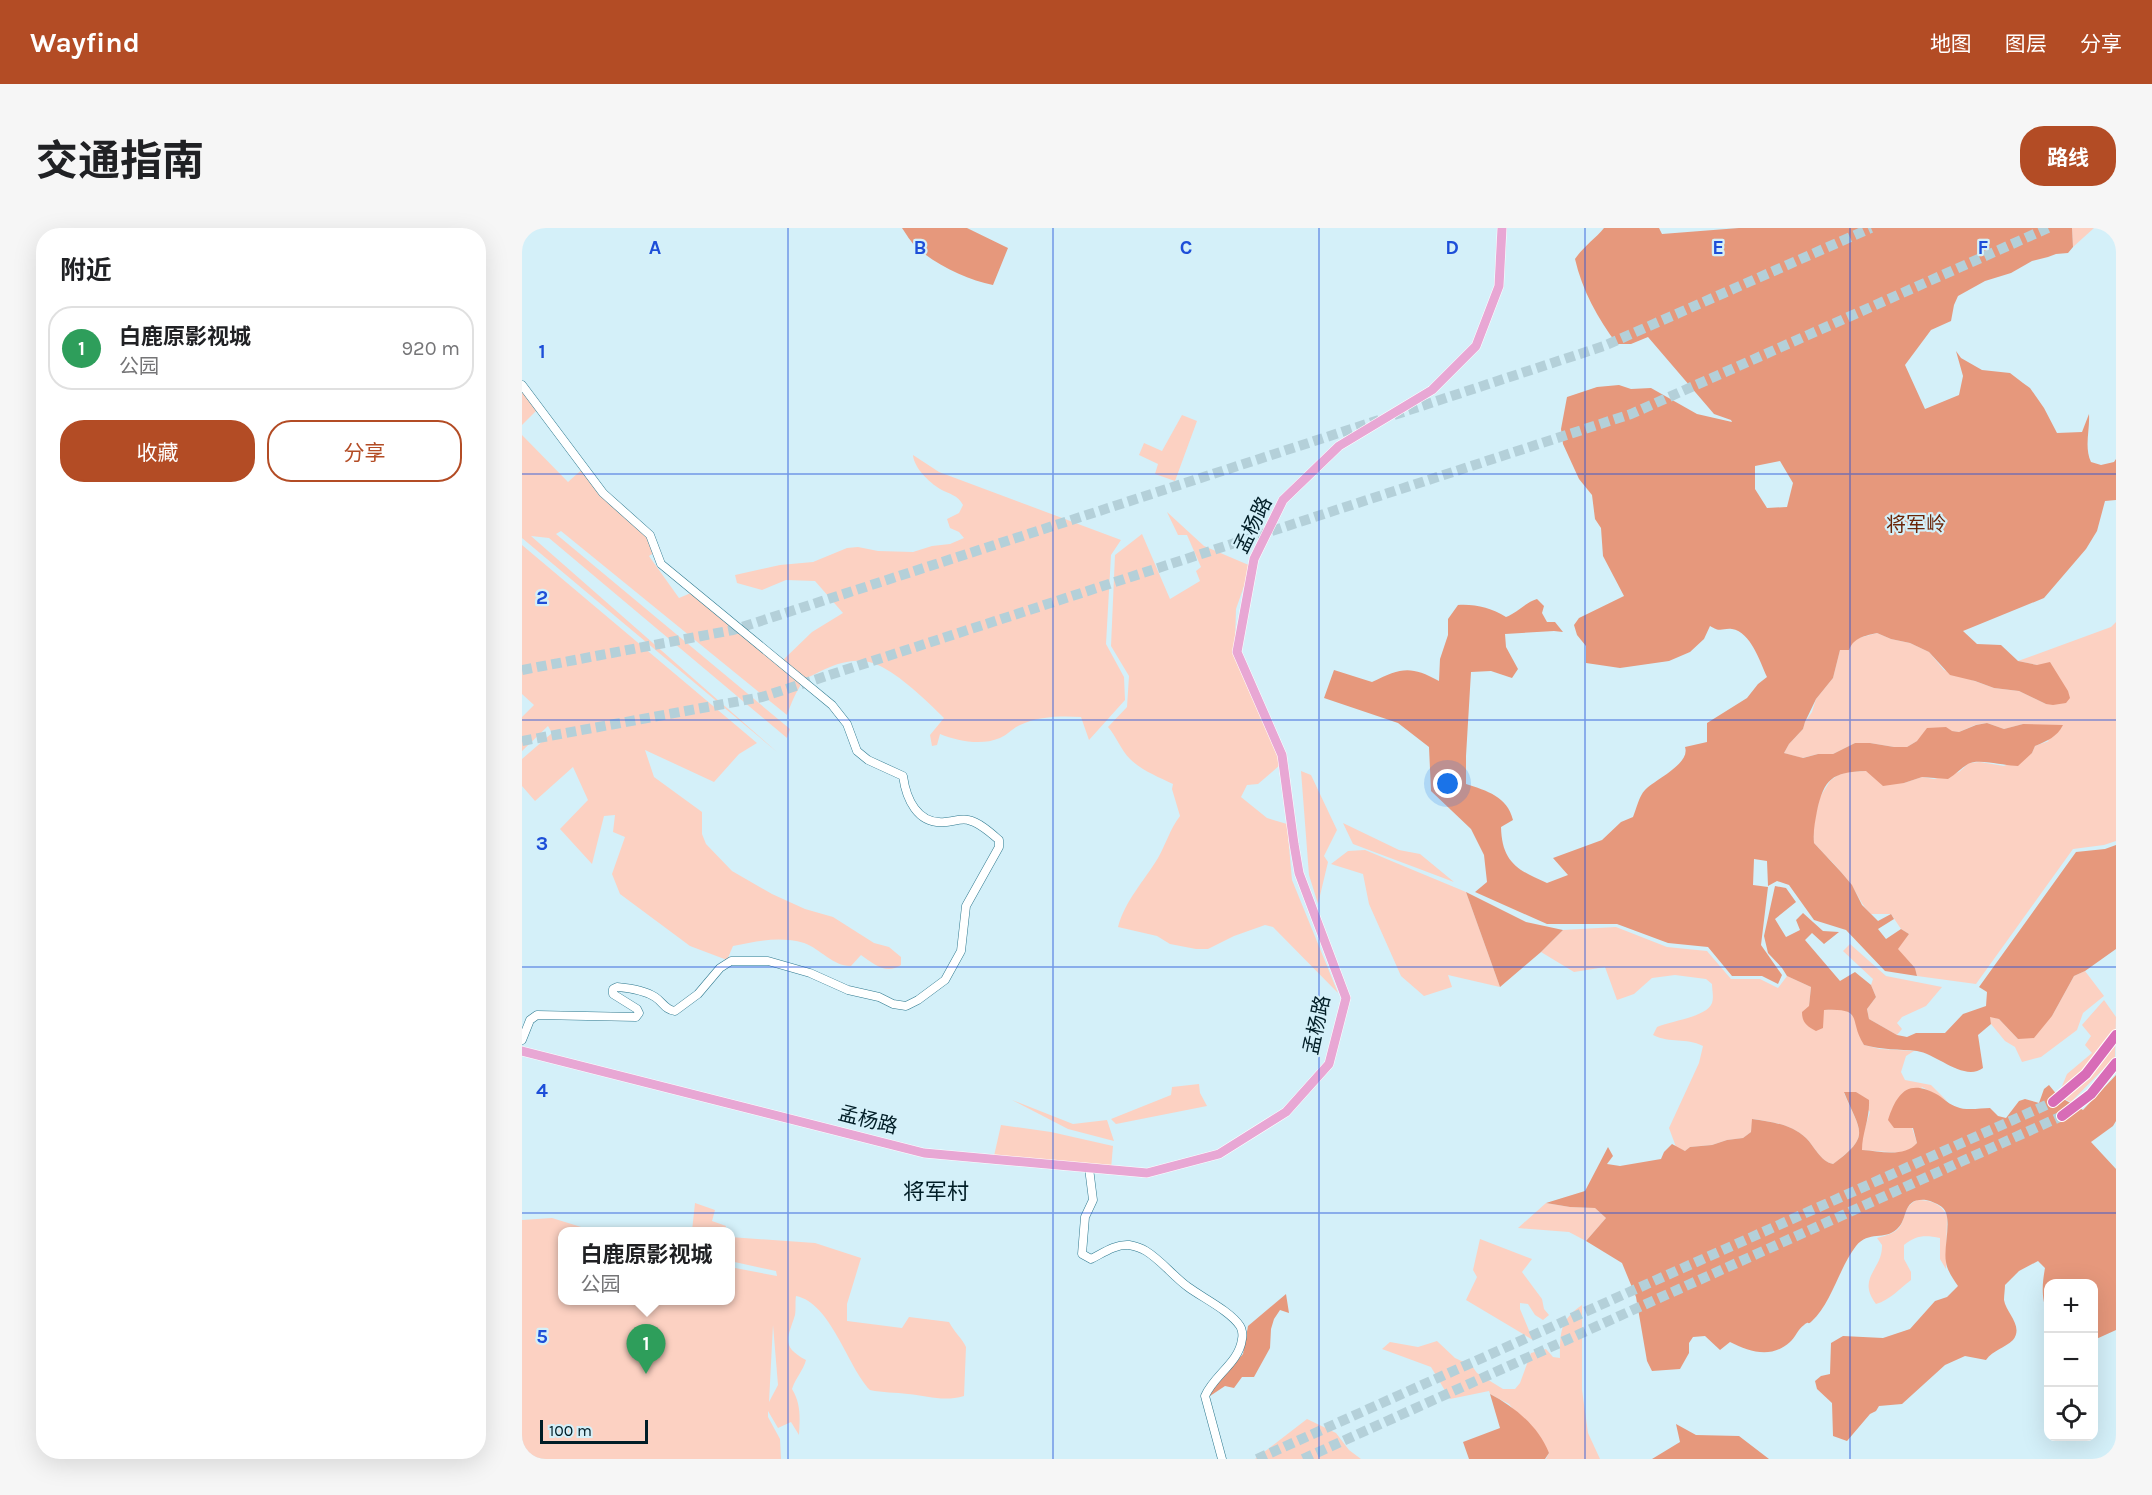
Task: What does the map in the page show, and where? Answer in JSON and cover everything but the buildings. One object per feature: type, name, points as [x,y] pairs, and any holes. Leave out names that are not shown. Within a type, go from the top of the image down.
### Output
[{"type":"highway","points":[[2053,1102],[2086,1074],[2116,1035]]},
{"type":"highway","points":[[2062,1116],[2091,1094],[2116,1064]]},
{"type":"main road","name":"孟杨路","points":[[522,1051],[924,1153],[1147,1173],[1219,1154],[1286,1112],[1329,1064],[1346,998],[1299,873],[1282,755],[1237,652],[1254,559],[1283,500],[1339,446],[1432,390],[1476,346],[1499,286],[1502,228]]},
{"type":"street","points":[[522,385],[603,493],[650,535],[661,564],[832,705],[847,724],[857,751],[867,760],[903,776],[905,793],[912,809],[925,818],[941,823],[967,819],[984,828],[999,840],[999,847],[966,906],[961,951],[945,980],[906,1006],[848,990],[810,973],[768,961],[731,961],[720,968],[698,994],[675,1011],[669,1010],[656,997],[616,987],[613,989],[613,994],[637,1009],[639,1013],[636,1017],[537,1015],[530,1020],[522,1040]]},
{"type":"street","points":[[1089,1168],[1093,1200],[1085,1218],[1082,1254],[1091,1260],[1118,1245],[1130,1245],[1144,1249],[1186,1286],[1232,1317],[1241,1327],[1242,1338],[1238,1351],[1226,1369],[1209,1386],[1204,1396],[1222,1459]]},
{"type":"shaded area","points":[[2072,228],[2094,228],[2073,247]]},
{"type":"shaded area","points":[[522,391],[538,409],[522,425]]},
{"type":"shaded area","points":[[1182,415],[1197,421],[1175,481],[1155,474],[1158,464],[1139,455],[1144,443],[1162,451]]},
{"type":"shaded area","points":[[522,435],[568,482],[587,465],[609,495],[651,531],[660,549],[649,556],[679,598],[698,590],[782,661],[812,632],[843,613],[815,581],[786,580],[762,590],[737,583],[735,575],[780,565],[813,562],[847,548],[913,552],[932,546],[950,544],[964,538],[959,532],[950,528],[947,519],[959,513],[963,505],[956,497],[927,479],[916,465],[913,455],[939,472],[1121,540],[1111,555],[1106,644],[1124,677],[1125,700],[1089,740],[1081,717],[1058,717],[1027,722],[1000,738],[985,742],[954,739],[940,734],[937,745],[932,746],[930,735],[944,718],[895,675],[870,662],[855,661],[833,666],[807,678],[798,689],[787,715],[561,531],[556,534],[790,729],[787,738],[549,538],[531,536],[777,752],[522,538]]},
{"type":"shaded area","points":[[1167,512],[1204,546],[1251,566],[1236,609],[1235,643],[1279,757],[1280,765],[1258,784],[1247,785],[1241,797],[1267,818],[1287,824],[1292,880],[1338,993],[1273,927],[1265,925],[1234,936],[1208,949],[1196,949],[1170,944],[1157,936],[1118,927],[1130,900],[1158,858],[1180,816],[1172,789],[1173,784],[1130,759],[1108,727],[1127,707],[1129,676],[1111,646],[1115,555],[1142,534],[1170,599],[1200,581],[1196,571],[1201,567],[1187,535],[1178,535]]},
{"type":"shaded area","points":[[522,545],[757,743],[739,754],[714,782],[645,750],[654,777],[702,812],[702,834],[706,844],[732,871],[772,894],[805,909],[833,917],[874,943],[889,947],[901,957],[901,965],[885,969],[861,955],[851,966],[844,965],[804,943],[786,940],[760,941],[733,946],[727,960],[690,946],[620,894],[612,874],[625,837],[613,832],[615,815],[604,816],[592,864],[560,829],[588,800],[573,767],[535,801],[522,786],[522,759],[552,733],[548,726],[522,751],[522,717],[534,705],[522,694]]},
{"type":"shaded area","points":[[2116,622],[2116,841],[2073,849],[1976,984],[1917,976],[1915,968],[1897,949],[1909,934],[1901,929],[1891,914],[1871,914],[1846,878],[1814,843],[1813,826],[1820,797],[1830,781],[1848,772],[1866,771],[1904,783],[1922,777],[1934,779],[1959,772],[1969,763],[1980,762],[2004,766],[2032,753],[2035,746],[2049,741],[2023,724],[2004,729],[1987,723],[1917,741],[1907,747],[1855,743],[1833,754],[1818,754],[1802,758],[1784,753],[1803,729],[1816,699],[1833,678],[1840,650],[1859,638],[1877,633],[1910,643],[1929,652],[1944,670],[1994,688],[2019,691],[2046,704],[2037,665],[2018,661],[2111,627]]},
{"type":"shaded area","points":[[1301,771],[1311,775],[1337,830],[1324,856],[1328,862],[1318,904],[1309,875]]},
{"type":"shaded area","points":[[1343,823],[1399,850],[1420,854],[1454,882],[1353,844]]},
{"type":"shaded area","points":[[1365,850],[1466,892],[1500,987],[1448,975],[1452,987],[1424,996],[1401,976],[1369,904],[1363,874],[1331,864],[1348,851]]},
{"type":"shaded area","points":[[1616,927],[1667,947],[1707,951],[1731,979],[1760,979],[1778,988],[1787,976],[1811,987],[1809,1006],[1824,1010],[1844,1009],[1854,1017],[1864,1045],[1880,1049],[1914,1051],[1906,1056],[1901,1072],[1905,1080],[1931,1085],[1947,1101],[1922,1087],[1894,1128],[1912,1128],[1917,1143],[1911,1150],[1902,1153],[1862,1150],[1862,1137],[1870,1112],[1856,1092],[1844,1093],[1858,1125],[1858,1139],[1833,1164],[1825,1160],[1800,1133],[1781,1124],[1753,1119],[1751,1132],[1743,1138],[1690,1147],[1685,1151],[1676,1147],[1669,1128],[1699,1063],[1703,1046],[1653,1035],[1657,1027],[1696,1015],[1709,1008],[1713,1001],[1712,984],[1706,979],[1675,975],[1652,978],[1634,994],[1617,1000],[1605,967],[1574,972],[1541,952],[1563,930]]},
{"type":"shaded area","points":[[1850,944],[1886,976],[1942,987],[1926,1006],[1902,1017],[1897,1023],[1902,1029],[1897,1035],[1869,1019],[1867,1009],[1876,997],[1871,985],[1873,979],[1843,951]]},
{"type":"shaded area","points":[[2085,971],[2104,996],[2083,1013],[2077,1030],[2041,1057],[2022,1062],[2015,1047],[2005,1041],[1991,1024],[1989,1016],[1999,1019],[2018,1039],[2052,1016],[2074,976]]},
{"type":"shaded area","points":[[2104,1000],[2116,1017],[2115,1057],[2071,1102],[2058,1096],[2067,1074],[2092,1053],[2085,1045],[2091,1036],[2082,1025]]},
{"type":"shaded area","points":[[1199,1084],[1200,1093],[1207,1106],[1116,1124],[1111,1119],[1171,1095],[1172,1087]]},
{"type":"shaded area","points":[[1012,1100],[1073,1124],[1107,1120],[1114,1141],[1068,1129]]},
{"type":"shaded area","points":[[1001,1125],[1051,1132],[1113,1146],[1111,1169],[994,1156]]},
{"type":"shaded area","points":[[1917,1200],[1935,1203],[1947,1216],[1946,1269],[1940,1259],[1940,1238],[1925,1236],[1913,1239],[1904,1245],[1904,1259],[1911,1272],[1911,1280],[1890,1297],[1876,1304],[1871,1295],[1869,1280],[1881,1254],[1882,1245],[1877,1238],[1897,1230],[1909,1206]]},
{"type":"shaded area","points":[[695,1203],[715,1210],[712,1221],[726,1226],[726,1227],[692,1227]]},
{"type":"shaded area","points":[[1546,1203],[1595,1208],[1606,1218],[1586,1241],[1569,1232],[1518,1228]]},
{"type":"shaded area","points":[[552,1218],[581,1227],[558,1227],[558,1305],[735,1305],[735,1268],[777,1276],[776,1271],[735,1262],[735,1237],[815,1243],[861,1258],[847,1304],[847,1321],[902,1328],[909,1317],[949,1322],[966,1347],[964,1396],[943,1399],[870,1390],[829,1322],[808,1301],[796,1296],[795,1315],[788,1341],[792,1350],[806,1360],[792,1389],[800,1416],[799,1435],[791,1422],[778,1428],[768,1411],[768,1417],[780,1439],[781,1459],[522,1459],[522,1220]],"holes":[[[773,1325],[778,1385],[769,1402]]]},
{"type":"shaded area","points":[[1480,1239],[1532,1259],[1522,1272],[1542,1299],[1544,1309],[1549,1315],[1543,1320],[1535,1315],[1528,1304],[1520,1303],[1520,1309],[1533,1340],[1466,1300],[1477,1277],[1473,1270]]},
{"type":"shaded area","points":[[1582,1305],[1582,1390],[1588,1433],[1600,1459],[1546,1459],[1549,1453],[1509,1404],[1490,1394],[1489,1391],[1450,1399],[1431,1367],[1382,1349],[1390,1342],[1418,1347],[1437,1341],[1455,1358],[1472,1366],[1477,1373],[1503,1389],[1515,1389],[1520,1383],[1531,1353],[1546,1349],[1553,1357],[1560,1358],[1560,1341],[1565,1322]]},
{"type":"shaded area","points":[[1307,1419],[1336,1433],[1349,1450],[1361,1459],[1255,1459]]},
{"type":"green space","points":[[902,228],[967,228],[1008,248],[993,285],[963,276],[933,260],[916,247]]},
{"type":"green space","name":"将军岭","points":[[1604,228],[1659,228],[1662,234],[1739,228],[2072,228],[2073,247],[2068,253],[2032,261],[2011,273],[1985,281],[1958,296],[1951,321],[1931,330],[1905,365],[1925,409],[1959,395],[1963,376],[1956,351],[1961,358],[1982,370],[2010,373],[2030,388],[2057,433],[2082,432],[2089,414],[2088,444],[2091,462],[2101,465],[2114,462],[2116,459],[2116,500],[2105,501],[2097,531],[2086,549],[2044,598],[1963,631],[1977,644],[2001,645],[2018,661],[2037,665],[2050,662],[2070,698],[2066,703],[2046,704],[2019,691],[1994,688],[1950,675],[1929,652],[1910,643],[1877,633],[1857,640],[1849,650],[1840,650],[1833,678],[1816,699],[1803,729],[1784,753],[1803,758],[1818,754],[1833,754],[1855,743],[1907,747],[1917,741],[1927,728],[1946,727],[1959,732],[1987,723],[2004,729],[2023,724],[2063,725],[2055,736],[2035,746],[2032,753],[2018,766],[1972,762],[1948,779],[1922,777],[1883,786],[1866,771],[1845,773],[1831,779],[1823,791],[1817,811],[1814,843],[1852,885],[1862,905],[1878,921],[1891,914],[1894,919],[1878,929],[1886,939],[1901,929],[1909,934],[1898,949],[1915,968],[1917,976],[1885,971],[1846,930],[1814,920],[1789,885],[1777,881],[1768,886],[1767,861],[1754,859],[1753,885],[1768,887],[1761,945],[1782,975],[1778,984],[1762,976],[1732,976],[1708,947],[1668,943],[1617,924],[1547,924],[1475,892],[1487,882],[1484,855],[1471,829],[1431,791],[1429,747],[1398,723],[1324,698],[1334,670],[1372,682],[1405,670],[1420,672],[1439,681],[1440,659],[1448,635],[1448,619],[1458,605],[1483,607],[1506,617],[1537,599],[1544,606],[1542,613],[1547,622],[1555,622],[1563,632],[1505,634],[1506,647],[1518,669],[1512,678],[1491,671],[1471,672],[1466,784],[1495,796],[1506,805],[1513,820],[1501,827],[1504,849],[1508,857],[1527,874],[1547,883],[1568,875],[1553,858],[1602,840],[1621,822],[1633,817],[1643,793],[1683,759],[1685,747],[1707,742],[1707,723],[1747,698],[1767,677],[1754,648],[1739,631],[1719,630],[1710,626],[1704,639],[1690,652],[1669,661],[1620,668],[1586,663],[1586,646],[1577,635],[1574,625],[1579,618],[1624,596],[1603,556],[1601,528],[1595,519],[1592,495],[1579,479],[1563,444],[1561,429],[1567,397],[1597,387],[1619,385],[1631,389],[1651,388],[1697,414],[1732,422],[1714,414],[1648,337],[1631,344],[1617,344],[1610,334],[1586,293],[1575,259]],"holes":[[[1780,461],[1793,483],[1787,507],[1767,508],[1755,489],[1755,466]]]},
{"type":"green space","points":[[2116,845],[2116,949],[2074,976],[2052,1016],[2034,1038],[2018,1039],[1999,1019],[1990,1017],[1991,1024],[1978,1035],[1983,1068],[1976,1071],[1959,1070],[1917,1051],[1864,1045],[1853,1017],[1845,1011],[1824,1010],[1823,1028],[1816,1031],[1804,1022],[1802,1016],[1802,1012],[1809,1006],[1811,987],[1787,976],[1768,953],[1764,936],[1775,886],[1786,888],[1796,902],[1775,919],[1786,937],[1800,930],[1796,920],[1803,913],[1823,931],[1839,932],[1824,944],[1812,933],[1805,940],[1840,981],[1855,972],[1871,985],[1876,997],[1867,1009],[1869,1019],[1897,1035],[1907,1037],[1916,1033],[1945,1033],[1963,1014],[1986,1006],[1987,992],[1979,987],[2076,852],[2105,849]]},
{"type":"green space","points":[[1466,892],[1526,922],[1563,930],[1500,987]]},
{"type":"green space","points":[[2116,1075],[2116,1121],[2113,1126],[2091,1142],[2116,1169],[2116,1330],[2098,1338],[2098,1279],[2044,1279],[2044,1303],[2043,1280],[2045,1268],[2038,1261],[2019,1271],[2005,1285],[2005,1305],[2017,1330],[2013,1340],[1986,1360],[1965,1356],[1945,1365],[1902,1404],[1879,1406],[1847,1441],[1833,1436],[1832,1403],[1817,1389],[1815,1381],[1821,1376],[1830,1374],[1831,1343],[1843,1336],[1883,1338],[1910,1329],[1935,1301],[1947,1297],[1958,1286],[1950,1274],[1945,1256],[1948,1226],[1943,1208],[1926,1200],[1913,1202],[1901,1225],[1892,1233],[1861,1241],[1850,1254],[1819,1314],[1802,1327],[1783,1347],[1775,1351],[1760,1352],[1745,1349],[1730,1342],[1720,1350],[1705,1336],[1693,1337],[1689,1343],[1689,1353],[1680,1369],[1652,1371],[1647,1361],[1636,1297],[1622,1263],[1586,1241],[1606,1218],[1595,1208],[1546,1203],[1585,1191],[1608,1147],[1613,1156],[1607,1164],[1620,1166],[1661,1159],[1672,1144],[1685,1151],[1690,1147],[1743,1138],[1751,1132],[1752,1119],[1781,1124],[1800,1133],[1825,1160],[1833,1164],[1858,1139],[1858,1125],[1844,1092],[1856,1092],[1869,1100],[1862,1150],[1884,1152],[1905,1151],[1917,1143],[1913,1128],[1894,1128],[1888,1120],[1895,1102],[1911,1088],[1928,1090],[1961,1108],[1990,1108],[1998,1116],[2006,1118],[2019,1101],[2025,1099],[2039,1103],[2044,1089],[2049,1085],[2058,1096],[2083,1110]]},
{"type":"green space","points":[[1286,1294],[1289,1313],[1280,1310],[1274,1319],[1270,1348],[1254,1377],[1242,1377],[1234,1388],[1225,1386],[1210,1396],[1211,1390],[1243,1354],[1248,1326]]},
{"type":"green space","points":[[1490,1394],[1508,1405],[1533,1426],[1549,1453],[1545,1459],[1469,1459],[1463,1442],[1500,1428]]},
{"type":"green space","points":[[1676,1424],[1696,1435],[1739,1436],[1769,1459],[1652,1459],[1680,1442]]},
{"type":"tunnel","points":[[1394,415],[1604,346],[1871,228]]},
{"type":"tunnel","points":[[522,741],[762,697],[1631,414],[2048,228]]},
{"type":"tunnel","points":[[522,670],[733,630],[1379,420]]},
{"type":"tunnel","points":[[1257,1459],[2053,1102]]},
{"type":"tunnel","points":[[1303,1459],[2062,1116]]},
{"type":"place","name":"白鹿原影视城","points":[[646,1374]]},
{"type":"district","name":"将军村","points":[[936,1192]]}]
